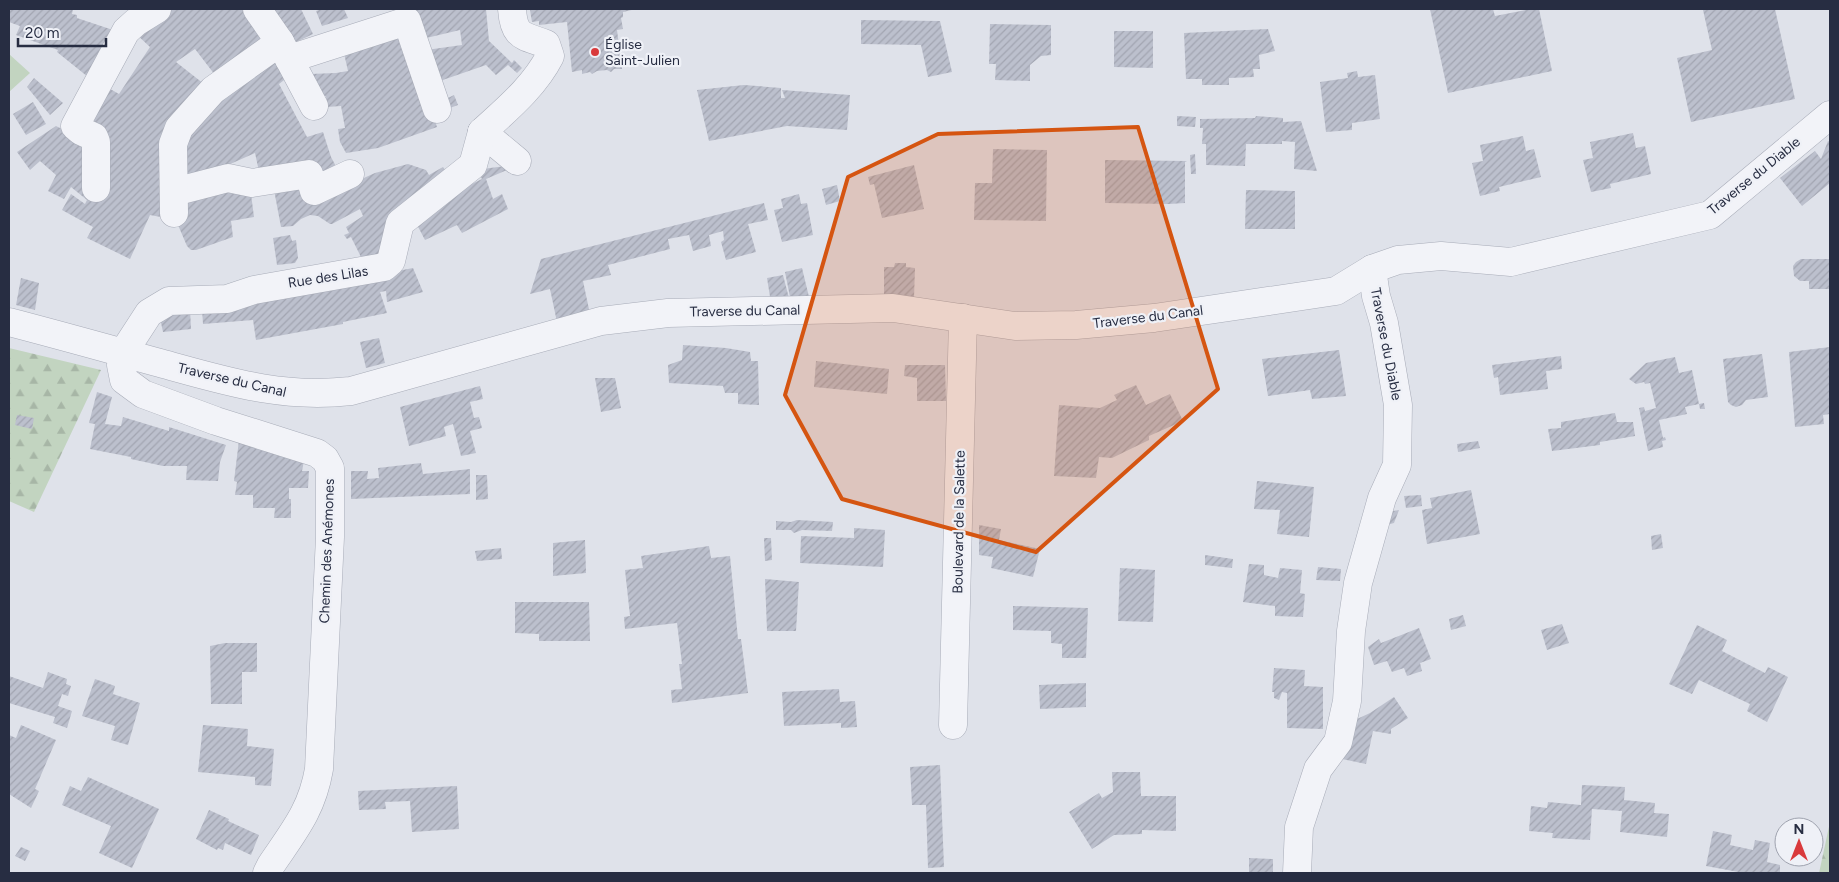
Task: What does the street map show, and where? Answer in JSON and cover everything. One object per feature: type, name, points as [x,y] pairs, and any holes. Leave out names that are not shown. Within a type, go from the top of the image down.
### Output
[{"type":"street","points":[[96,188],[96,142],[94,137],[81,131],[76,126],[126,31],[136,22],[157,9]]},
{"type":"street","points":[[258,9],[284,50],[314,106]]},
{"type":"street","points":[[512,9],[513,20],[518,32],[528,39],[546,44],[550,56],[542,71],[526,91],[482,132],[516,160]]},
{"type":"street","points":[[350,174],[314,192],[309,174],[252,183],[228,178],[174,203],[173,144],[179,128],[213,90],[284,50],[407,21],[437,109]]},
{"type":"street","name":"Traverse du Diable","points":[[1297,873],[1299,827],[1318,769],[1338,742],[1347,701],[1351,631],[1358,584],[1382,498],[1397,465],[1398,405],[1384,323],[1376,296],[1372,269],[1398,260],[1441,256],[1511,262],[1710,215],[1830,115]]},
{"type":"street","name":"Rue des Lilas","points":[[123,353],[149,313],[169,301],[227,299],[254,290],[384,267],[391,261],[400,223],[473,165],[482,132]]},
{"type":"street","name":"Traverse du Canal","points":[[123,353],[270,391],[325,394],[351,391],[601,321],[668,313],[893,308],[1015,326],[1076,325],[1154,318],[1336,291],[1372,269]]},
{"type":"street","name":"Boulevard de la Salette","points":[[953,725],[962,318]]},
{"type":"street","points":[[9,322],[123,353]]},
{"type":"street","name":"Chemin des Anémones","points":[[123,353],[121,365],[124,380],[143,394],[216,421],[317,453],[325,459],[330,468],[330,537],[319,769],[315,789],[305,815],[267,873]]},
{"type":"highlighted area","points":[[1138,127],[1218,389],[1036,552],[842,499],[785,395],[848,177],[938,134]]},
{"type":"green space","points":[[9,54],[30,73],[9,92]]},
{"type":"green space","points":[[9,348],[101,370],[34,512],[9,501]]},
{"type":"green space","points":[[1830,822],[1830,873],[1819,873],[1820,867],[1824,867],[1824,850]]},
{"type":"building","points":[[9,9],[73,9],[72,14],[77,15],[77,18],[113,30],[93,81],[57,52],[58,50],[16,35],[20,26],[9,22]]},
{"type":"building","points":[[166,9],[244,9],[265,39],[215,75],[195,49],[176,62],[204,84],[166,218],[150,215],[130,259],[87,238],[93,227],[62,210],[71,194],[85,204],[87,200],[71,187],[64,199],[48,191],[56,175],[40,161],[30,170],[17,152],[56,126],[80,138],[83,124],[105,86],[119,94],[150,47],[135,33]]},
{"type":"building","points":[[272,9],[301,9],[313,34],[294,43]]},
{"type":"building","points":[[322,9],[344,9],[348,18],[322,26],[316,11]]},
{"type":"building","points":[[411,9],[486,9],[489,41],[512,63],[514,60],[522,68],[517,73],[508,65],[496,75],[486,65],[437,82],[426,50],[462,45],[460,30],[422,39]]},
{"type":"building","name":"Église Saint-Julien","points":[[636,9],[623,12],[623,17],[621,18],[623,29],[617,30],[622,69],[614,69],[611,72],[607,70],[597,71],[592,74],[590,72],[582,74],[582,70],[572,72],[567,22],[539,25],[539,21],[532,22],[530,10]]},
{"type":"building","points":[[1430,9],[1493,9],[1495,16],[1539,9],[1552,71],[1448,93]]},
{"type":"building","points":[[1775,9],[1795,99],[1691,122],[1677,58],[1712,50],[1703,10]]},
{"type":"building","points":[[861,20],[940,21],[952,72],[928,77],[921,45],[861,44]]},
{"type":"building","points":[[990,24],[1051,25],[1051,55],[1041,56],[1030,65],[1030,81],[995,80],[996,64],[989,64]]},
{"type":"building","points":[[1268,29],[1275,51],[1259,55],[1260,69],[1253,69],[1254,77],[1229,78],[1229,85],[1202,85],[1202,79],[1186,79],[1184,33]]},
{"type":"building","points":[[404,30],[437,127],[378,148],[346,153],[340,142],[338,129],[345,128],[341,106],[327,107],[326,96],[316,96],[310,74],[348,71],[343,49]]},
{"type":"building","points":[[1114,31],[1153,31],[1153,68],[1114,67]]},
{"type":"building","points":[[275,57],[288,77],[279,84],[307,137],[323,132],[331,157],[339,172],[260,176],[255,153],[183,185],[182,138],[197,119]]},
{"type":"building","points":[[1357,71],[1358,77],[1375,75],[1380,119],[1352,123],[1352,130],[1326,132],[1320,82],[1348,78],[1347,73]]},
{"type":"building","points":[[34,78],[63,103],[50,115],[27,87]]},
{"type":"building","points":[[744,85],[781,88],[781,98],[785,98],[782,90],[850,95],[847,130],[787,126],[709,141],[697,90]]},
{"type":"building","points":[[454,95],[458,105],[447,109],[444,100]]},
{"type":"building","points":[[33,102],[46,124],[26,135],[13,114]]},
{"type":"building","points":[[1177,116],[1196,117],[1195,127],[1177,126]]},
{"type":"building","points":[[1256,116],[1283,118],[1283,122],[1301,121],[1317,171],[1294,169],[1295,142],[1282,141],[1282,144],[1246,144],[1245,166],[1206,165],[1206,144],[1202,144],[1203,128],[1200,128],[1200,119],[1255,118]]},
{"type":"building","points":[[1633,133],[1636,148],[1645,146],[1651,174],[1610,184],[1611,188],[1591,192],[1583,160],[1593,158],[1590,142]]},
{"type":"building","points":[[1523,136],[1526,151],[1534,149],[1541,177],[1499,187],[1500,191],[1480,196],[1472,163],[1483,161],[1480,145]]},
{"type":"building","points":[[1828,141],[1830,142],[1830,183],[1802,206],[1780,178],[1815,151],[1821,159]]},
{"type":"building","points":[[993,149],[1047,150],[1046,221],[974,220],[975,183],[992,183]]},
{"type":"building","points":[[1195,154],[1196,174],[1191,174],[1190,155]]},
{"type":"building","points":[[1105,160],[1187,161],[1185,162],[1185,203],[1105,203]]},
{"type":"building","points":[[408,164],[426,170],[429,175],[443,167],[450,176],[386,254],[362,259],[351,237],[347,239],[344,235],[349,233],[346,227],[363,216],[360,209],[332,224],[318,216],[310,215],[301,219],[293,226],[281,227],[274,190],[302,179],[310,202],[375,173]]},
{"type":"building","points":[[914,165],[924,209],[882,218],[874,184],[870,185],[868,177]]},
{"type":"building","points":[[506,166],[507,170],[486,179],[493,199],[502,194],[508,209],[462,233],[457,225],[425,240],[415,221],[445,197],[482,179],[479,174],[482,169]]},
{"type":"building","points":[[227,183],[251,194],[254,217],[231,221],[233,237],[191,250],[187,246],[175,218],[184,195]]},
{"type":"building","points":[[837,185],[840,201],[826,205],[822,189]]},
{"type":"building","points":[[1246,190],[1295,191],[1295,229],[1245,229]]},
{"type":"building","points":[[799,194],[801,204],[807,203],[813,235],[782,242],[774,210],[783,208],[781,199]]},
{"type":"building","points":[[764,203],[768,220],[748,224],[756,252],[726,260],[721,242],[724,240],[723,231],[709,235],[711,246],[693,251],[689,235],[668,239],[670,249],[608,265],[611,275],[583,281],[590,314],[557,322],[550,289],[530,294],[541,259]]},
{"type":"building","points":[[290,235],[292,241],[296,240],[298,258],[295,263],[277,265],[273,238]]},
{"type":"building","points":[[1801,259],[1830,259],[1830,289],[1809,289],[1809,281],[1800,281],[1794,276],[1793,266]]},
{"type":"building","points":[[895,263],[906,263],[906,267],[915,268],[914,298],[884,296],[884,267],[894,267]]},
{"type":"building","points":[[413,268],[423,292],[387,302],[386,291],[380,292],[387,313],[343,322],[343,324],[256,340],[253,320],[203,324],[202,309]]},
{"type":"building","points":[[802,268],[810,301],[791,302],[785,272]]},
{"type":"building","points":[[783,275],[790,302],[771,303],[767,278]]},
{"type":"building","points":[[21,278],[39,283],[35,310],[16,305]]},
{"type":"building","points":[[190,309],[191,329],[163,332],[160,318]]},
{"type":"building","points":[[379,338],[385,363],[366,368],[360,342]]},
{"type":"building","points":[[683,345],[750,352],[751,361],[758,361],[759,405],[738,404],[738,393],[725,393],[723,386],[669,383],[668,365],[682,360]]},
{"type":"building","points":[[1830,347],[1830,414],[1823,415],[1824,424],[1795,427],[1789,352]]},
{"type":"building","points":[[1339,350],[1346,396],[1312,399],[1310,390],[1268,396],[1262,359]]},
{"type":"building","points":[[1762,354],[1768,397],[1746,400],[1742,405],[1736,407],[1731,405],[1728,402],[1723,359]]},
{"type":"building","points":[[1561,356],[1562,369],[1546,371],[1548,389],[1500,395],[1498,377],[1494,378],[1492,365]]},
{"type":"building","points":[[1675,357],[1679,373],[1692,370],[1699,404],[1685,407],[1687,414],[1659,420],[1663,438],[1665,437],[1666,440],[1662,441],[1663,447],[1648,451],[1639,408],[1644,407],[1645,411],[1656,408],[1650,383],[1636,384],[1629,379],[1646,363]]},
{"type":"building","points":[[816,361],[889,369],[887,394],[814,387]]},
{"type":"building","points":[[905,365],[945,365],[946,401],[917,401],[917,378],[904,376]]},
{"type":"building","points":[[595,378],[615,378],[621,408],[601,412]]},
{"type":"building","points":[[1136,385],[1146,405],[1170,394],[1183,421],[1149,436],[1149,440],[1112,458],[1099,457],[1096,478],[1054,476],[1059,405],[1100,408],[1117,400],[1114,395]]},
{"type":"building","points":[[480,386],[483,399],[470,402],[474,418],[479,417],[482,428],[470,431],[476,453],[461,456],[453,424],[444,427],[446,436],[409,446],[400,407]]},
{"type":"building","points":[[97,392],[112,397],[105,424],[121,426],[123,417],[169,431],[169,427],[226,445],[220,462],[218,481],[186,480],[187,466],[163,466],[131,459],[131,457],[90,449],[95,424],[89,423]]},
{"type":"building","points":[[1704,403],[1705,409],[1700,409],[1699,404]]},
{"type":"building","points":[[1615,413],[1617,422],[1633,422],[1635,436],[1600,442],[1600,445],[1552,451],[1548,429],[1561,428],[1561,422]]},
{"type":"building","points":[[17,415],[34,418],[32,429],[15,425]]},
{"type":"building","points":[[239,440],[304,461],[302,471],[309,471],[308,488],[289,488],[291,518],[274,518],[275,508],[253,508],[253,495],[235,495],[237,482],[234,481]]},
{"type":"building","points":[[1478,441],[1480,448],[1458,452],[1457,444]]},
{"type":"building","points":[[421,463],[423,474],[470,469],[470,494],[351,499],[351,471],[368,471],[367,479],[379,478],[378,468]]},
{"type":"building","points":[[476,475],[487,475],[488,499],[476,500]]},
{"type":"building","points":[[1257,481],[1314,487],[1309,537],[1277,534],[1280,510],[1254,509]]},
{"type":"building","points":[[1471,490],[1480,534],[1427,544],[1422,510],[1432,508],[1430,498]]},
{"type":"building","points":[[1421,495],[1422,506],[1406,508],[1404,496]]},
{"type":"building","points":[[1399,510],[1394,523],[1383,526],[1388,512]]},
{"type":"building","points":[[797,520],[833,522],[832,531],[802,530],[794,533],[791,530],[776,530],[776,521],[791,522]]},
{"type":"building","points":[[979,525],[1001,529],[999,540],[1040,549],[1033,577],[991,568],[993,557],[979,555]]},
{"type":"building","points":[[854,528],[885,530],[883,567],[800,563],[801,536],[854,538]]},
{"type":"building","points":[[1661,534],[1663,548],[1652,550],[1651,536]]},
{"type":"building","points":[[764,538],[771,538],[772,560],[765,561]]},
{"type":"building","points":[[585,540],[586,573],[553,576],[553,543]]},
{"type":"building","points":[[709,546],[711,558],[730,556],[738,639],[741,639],[748,693],[672,703],[671,690],[682,689],[679,664],[682,664],[677,623],[625,629],[624,617],[630,616],[625,570],[643,568],[641,556]]},
{"type":"building","points":[[501,548],[502,559],[477,561],[475,551]]},
{"type":"building","points":[[1205,555],[1233,559],[1232,568],[1205,565]]},
{"type":"building","points":[[1249,564],[1264,565],[1264,575],[1278,578],[1280,568],[1302,570],[1300,593],[1305,594],[1303,617],[1275,616],[1275,606],[1243,602]]},
{"type":"building","points":[[1318,567],[1341,569],[1340,581],[1316,580]]},
{"type":"building","points":[[1120,568],[1155,570],[1153,622],[1118,621]]},
{"type":"building","points":[[765,579],[799,582],[796,631],[767,631]]},
{"type":"building","points":[[515,602],[589,602],[590,641],[539,641],[539,634],[515,633]]},
{"type":"building","points":[[1013,606],[1088,608],[1086,658],[1062,658],[1062,644],[1051,643],[1051,631],[1013,630]]},
{"type":"building","points":[[1463,615],[1466,626],[1451,630],[1449,619]]},
{"type":"building","points":[[1562,624],[1569,643],[1547,650],[1541,630]]},
{"type":"building","points":[[1697,625],[1727,640],[1722,651],[1765,673],[1768,667],[1788,677],[1767,722],[1747,711],[1750,704],[1699,680],[1692,694],[1669,684]]},
{"type":"building","points":[[1419,628],[1431,659],[1420,663],[1422,671],[1407,676],[1404,668],[1392,672],[1387,661],[1374,665],[1368,647],[1379,639],[1381,643]]},
{"type":"building","points":[[225,643],[257,643],[257,672],[242,672],[242,704],[211,704],[210,646]]},
{"type":"building","points":[[1274,668],[1305,670],[1304,686],[1323,687],[1323,729],[1287,728],[1287,693],[1282,692],[1279,700],[1274,698],[1274,692],[1272,692]]},
{"type":"building","points":[[48,672],[67,679],[66,684],[71,686],[68,696],[62,694],[58,706],[72,711],[67,728],[53,723],[55,717],[9,703],[9,676],[43,688]]},
{"type":"building","points":[[95,679],[115,686],[113,694],[140,703],[128,745],[111,740],[115,726],[82,716]]},
{"type":"building","points":[[1086,683],[1086,707],[1040,709],[1039,685]]},
{"type":"building","points":[[839,689],[840,702],[855,701],[857,727],[841,728],[841,723],[784,726],[782,692]]},
{"type":"building","points":[[1394,697],[1408,718],[1391,729],[1391,734],[1373,731],[1366,764],[1342,759],[1350,720],[1357,721],[1357,719]]},
{"type":"building","points":[[21,725],[56,740],[35,789],[39,791],[31,808],[9,794],[9,735],[16,738]]},
{"type":"building","points":[[203,725],[248,729],[247,746],[274,749],[271,786],[255,785],[255,777],[198,772]]},
{"type":"building","points":[[940,765],[944,867],[928,868],[926,805],[912,805],[910,767]]},
{"type":"building","points":[[1112,772],[1140,772],[1141,796],[1176,796],[1176,831],[1142,830],[1142,834],[1114,835],[1092,849],[1069,812],[1099,793],[1102,798],[1113,792]]},
{"type":"building","points":[[88,777],[159,809],[132,868],[99,853],[111,826],[62,805],[70,786],[81,791]]},
{"type":"building","points":[[1582,785],[1625,787],[1624,800],[1655,803],[1654,813],[1669,814],[1667,837],[1620,832],[1622,811],[1592,809],[1590,840],[1552,838],[1553,833],[1529,831],[1531,806],[1547,808],[1548,802],[1581,805]]},
{"type":"building","points":[[457,786],[459,829],[412,832],[410,801],[385,802],[386,809],[359,810],[358,791]]},
{"type":"building","points":[[209,810],[259,835],[251,855],[225,843],[223,850],[218,848],[217,850],[196,839]]},
{"type":"building","points":[[1713,831],[1732,835],[1730,845],[1753,850],[1755,840],[1770,843],[1767,862],[1774,864],[1774,867],[1780,867],[1780,873],[1744,873],[1706,866]]},
{"type":"building","points":[[21,847],[30,851],[25,861],[15,856]]},
{"type":"building","points":[[1249,858],[1273,859],[1273,873],[1249,873]]},
{"type":"place","name":"Église Saint-Julien","points":[[595,52]]}]
